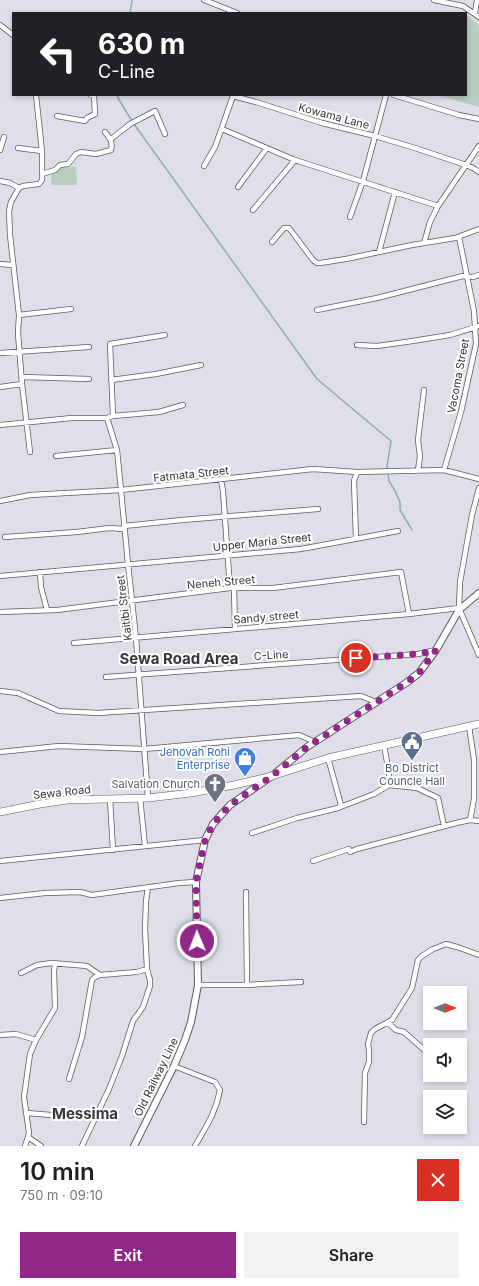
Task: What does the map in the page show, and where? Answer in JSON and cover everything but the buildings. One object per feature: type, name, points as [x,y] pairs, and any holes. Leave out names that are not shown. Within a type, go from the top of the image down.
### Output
[{"type":"main road","name":"Sewa Road","points":[[0,812],[67,800],[144,798],[191,793],[272,776],[328,758],[479,724]]},
{"type":"street","points":[[204,0],[235,12]]},
{"type":"street","points":[[434,0],[463,6],[479,17]]},
{"type":"street","points":[[475,13],[476,0]]},
{"type":"street","points":[[0,25],[12,34]]},
{"type":"street","points":[[30,452],[22,384],[18,333],[19,314],[10,235],[9,211],[11,202],[19,188],[38,184],[42,180],[42,151],[36,96]]},
{"type":"street","points":[[57,116],[85,121],[87,118],[95,114],[94,96]]},
{"type":"street","name":"Kowama Lane","points":[[204,166],[215,147],[222,129],[231,96],[256,102],[322,123],[374,136],[466,165],[479,172]]},
{"type":"street","points":[[350,217],[363,181],[386,96]]},
{"type":"street","points":[[397,96],[459,115],[479,119]]},
{"type":"street","points":[[111,139],[130,124],[155,111],[165,134]]},
{"type":"street","points":[[222,129],[295,160],[438,206]]},
{"type":"street","points":[[42,174],[54,170],[60,165],[68,164],[76,154],[81,152],[96,154],[111,150],[111,139],[105,132]]},
{"type":"street","points":[[0,150],[4,137]]},
{"type":"street","points":[[424,243],[430,222],[438,206],[479,146]]},
{"type":"street","points":[[18,148],[42,151]]},
{"type":"street","points":[[238,187],[267,148]]},
{"type":"street","points":[[253,210],[295,160]]},
{"type":"street","points":[[0,181],[10,183],[19,188]]},
{"type":"street","points":[[379,252],[395,192]]},
{"type":"street","points":[[272,242],[284,228],[289,228],[317,263],[346,259],[459,236],[479,229]]},
{"type":"street","name":"Vacoma Street","points":[[444,470],[461,412],[476,344],[477,327],[459,236]]},
{"type":"street","points":[[0,264],[13,265]]},
{"type":"street","points":[[317,310],[377,298],[463,276],[472,277],[479,275]]},
{"type":"street","points":[[19,314],[71,309]]},
{"type":"street","points":[[357,345],[377,346],[406,342],[450,335],[477,327]]},
{"type":"street","points":[[113,416],[110,344],[166,335]]},
{"type":"street","points":[[0,352],[89,347]]},
{"type":"street","points":[[111,380],[156,374],[201,365]]},
{"type":"street","points":[[22,377],[89,379]]},
{"type":"street","points":[[0,387],[22,384]]},
{"type":"street","points":[[418,471],[420,456],[418,440],[424,390]]},
{"type":"street","points":[[0,425],[72,418],[107,418],[113,416],[159,412],[182,405]]},
{"type":"street","name":"Kaitibi Street","points":[[107,418],[117,450],[140,674],[144,749],[145,846]]},
{"type":"street","points":[[56,456],[117,450]]},
{"type":"street","name":"Fatmata Street","points":[[0,501],[30,495],[121,490],[313,469],[357,472],[444,470],[479,479]]},
{"type":"street","points":[[356,539],[354,481],[357,472]]},
{"type":"street","points":[[221,480],[235,629]]},
{"type":"street","points":[[479,488],[472,515],[460,582],[459,609],[479,655]]},
{"type":"street","points":[[5,537],[124,528],[182,520],[318,509]]},
{"type":"street","name":"Upper Maria Street","points":[[0,576],[301,549],[398,531]]},
{"type":"street","points":[[40,572],[41,587],[47,610]]},
{"type":"street","name":"Neneh Street","points":[[0,612],[47,610],[232,588],[273,588],[401,572],[409,614]]},
{"type":"street","name":"Old Railway Line","points":[[134,1146],[186,1040],[191,1022],[198,985],[196,882],[205,840],[213,824],[230,805],[272,776],[315,742],[419,673],[436,650],[459,609],[479,593]]},
{"type":"street","name":"Sandy street","points":[[74,643],[459,609]]},
{"type":"street","name":"C-Line","points":[[106,677],[418,654],[436,650]]},
{"type":"street","points":[[0,691],[18,693],[59,711],[98,713],[361,696],[376,702]]},
{"type":"street","points":[[469,726],[474,760],[474,799],[470,820]]},
{"type":"street","points":[[0,752],[59,746],[144,749],[299,735],[315,742]]},
{"type":"street","points":[[384,745],[389,773],[389,784]]},
{"type":"street","points":[[328,758],[341,805],[338,808]]},
{"type":"street","points":[[252,833],[296,818],[338,808],[374,794],[389,784],[417,788],[438,798],[444,826]]},
{"type":"street","points":[[110,799],[113,850]]},
{"type":"street","points":[[313,861],[349,849],[350,852],[444,826],[470,820],[479,821]]},
{"type":"street","points":[[0,861],[205,840]]},
{"type":"street","points":[[0,898],[45,893],[80,892],[92,895],[196,882]]},
{"type":"street","points":[[82,1146],[109,1089],[122,1056],[133,1021],[143,1007],[150,983],[147,969],[146,908],[148,887]]},
{"type":"street","points":[[246,892],[247,985]]},
{"type":"street","points":[[364,1122],[365,1073],[369,1062],[368,1044],[371,1033],[375,1029],[392,1020],[412,988],[418,960],[433,949],[446,944],[479,955]]},
{"type":"street","points":[[21,973],[37,965],[52,963],[87,966],[100,975]]},
{"type":"street","points":[[25,1146],[28,1137],[24,1097],[30,1054],[36,1040],[55,1008],[55,964]]},
{"type":"street","points":[[69,1079],[82,1037],[92,980],[100,975],[137,972],[147,969]]},
{"type":"street","points":[[198,985],[247,985],[302,982]]},
{"type":"street","points":[[388,1023],[396,1030],[404,1032],[423,1049]]},
{"type":"street","points":[[0,1035],[16,1034],[36,1040]]},
{"type":"street","points":[[174,1066],[215,1082],[220,1090],[218,1103],[212,1118],[195,1146]]},
{"type":"street","points":[[26,1113],[50,1115]]},
{"type":"street","points":[[28,1137],[41,1146]]},
{"type":"green space","points":[[467,15],[479,25],[479,107],[440,96],[467,96]]},
{"type":"green space","points":[[76,167],[77,185],[51,185],[51,168]]},
{"type":"waterway","points":[[130,12],[132,0]]},
{"type":"waterway","points":[[118,96],[132,121]]},
{"type":"waterway","points":[[134,124],[317,379],[391,441],[387,466],[389,481],[400,502],[400,510],[412,530]]},
{"type":"place","name":"Bo District Councle Hall","points":[[412,762]]},
{"type":"place","name":"Jehovah Rohi Enterprise","points":[[245,778]]},
{"type":"place","name":"Salvation Church","points":[[215,804]]},
{"type":"district","name":"Sewa Road Area","points":[[179,659]]},
{"type":"district","name":"Messima","points":[[85,1114]]},
{"type":"route","points":[[197,941],[196,882],[205,840],[213,824],[221,814],[230,805],[272,776],[307,747],[406,683],[419,673],[436,650],[418,654],[356,658]]}]
